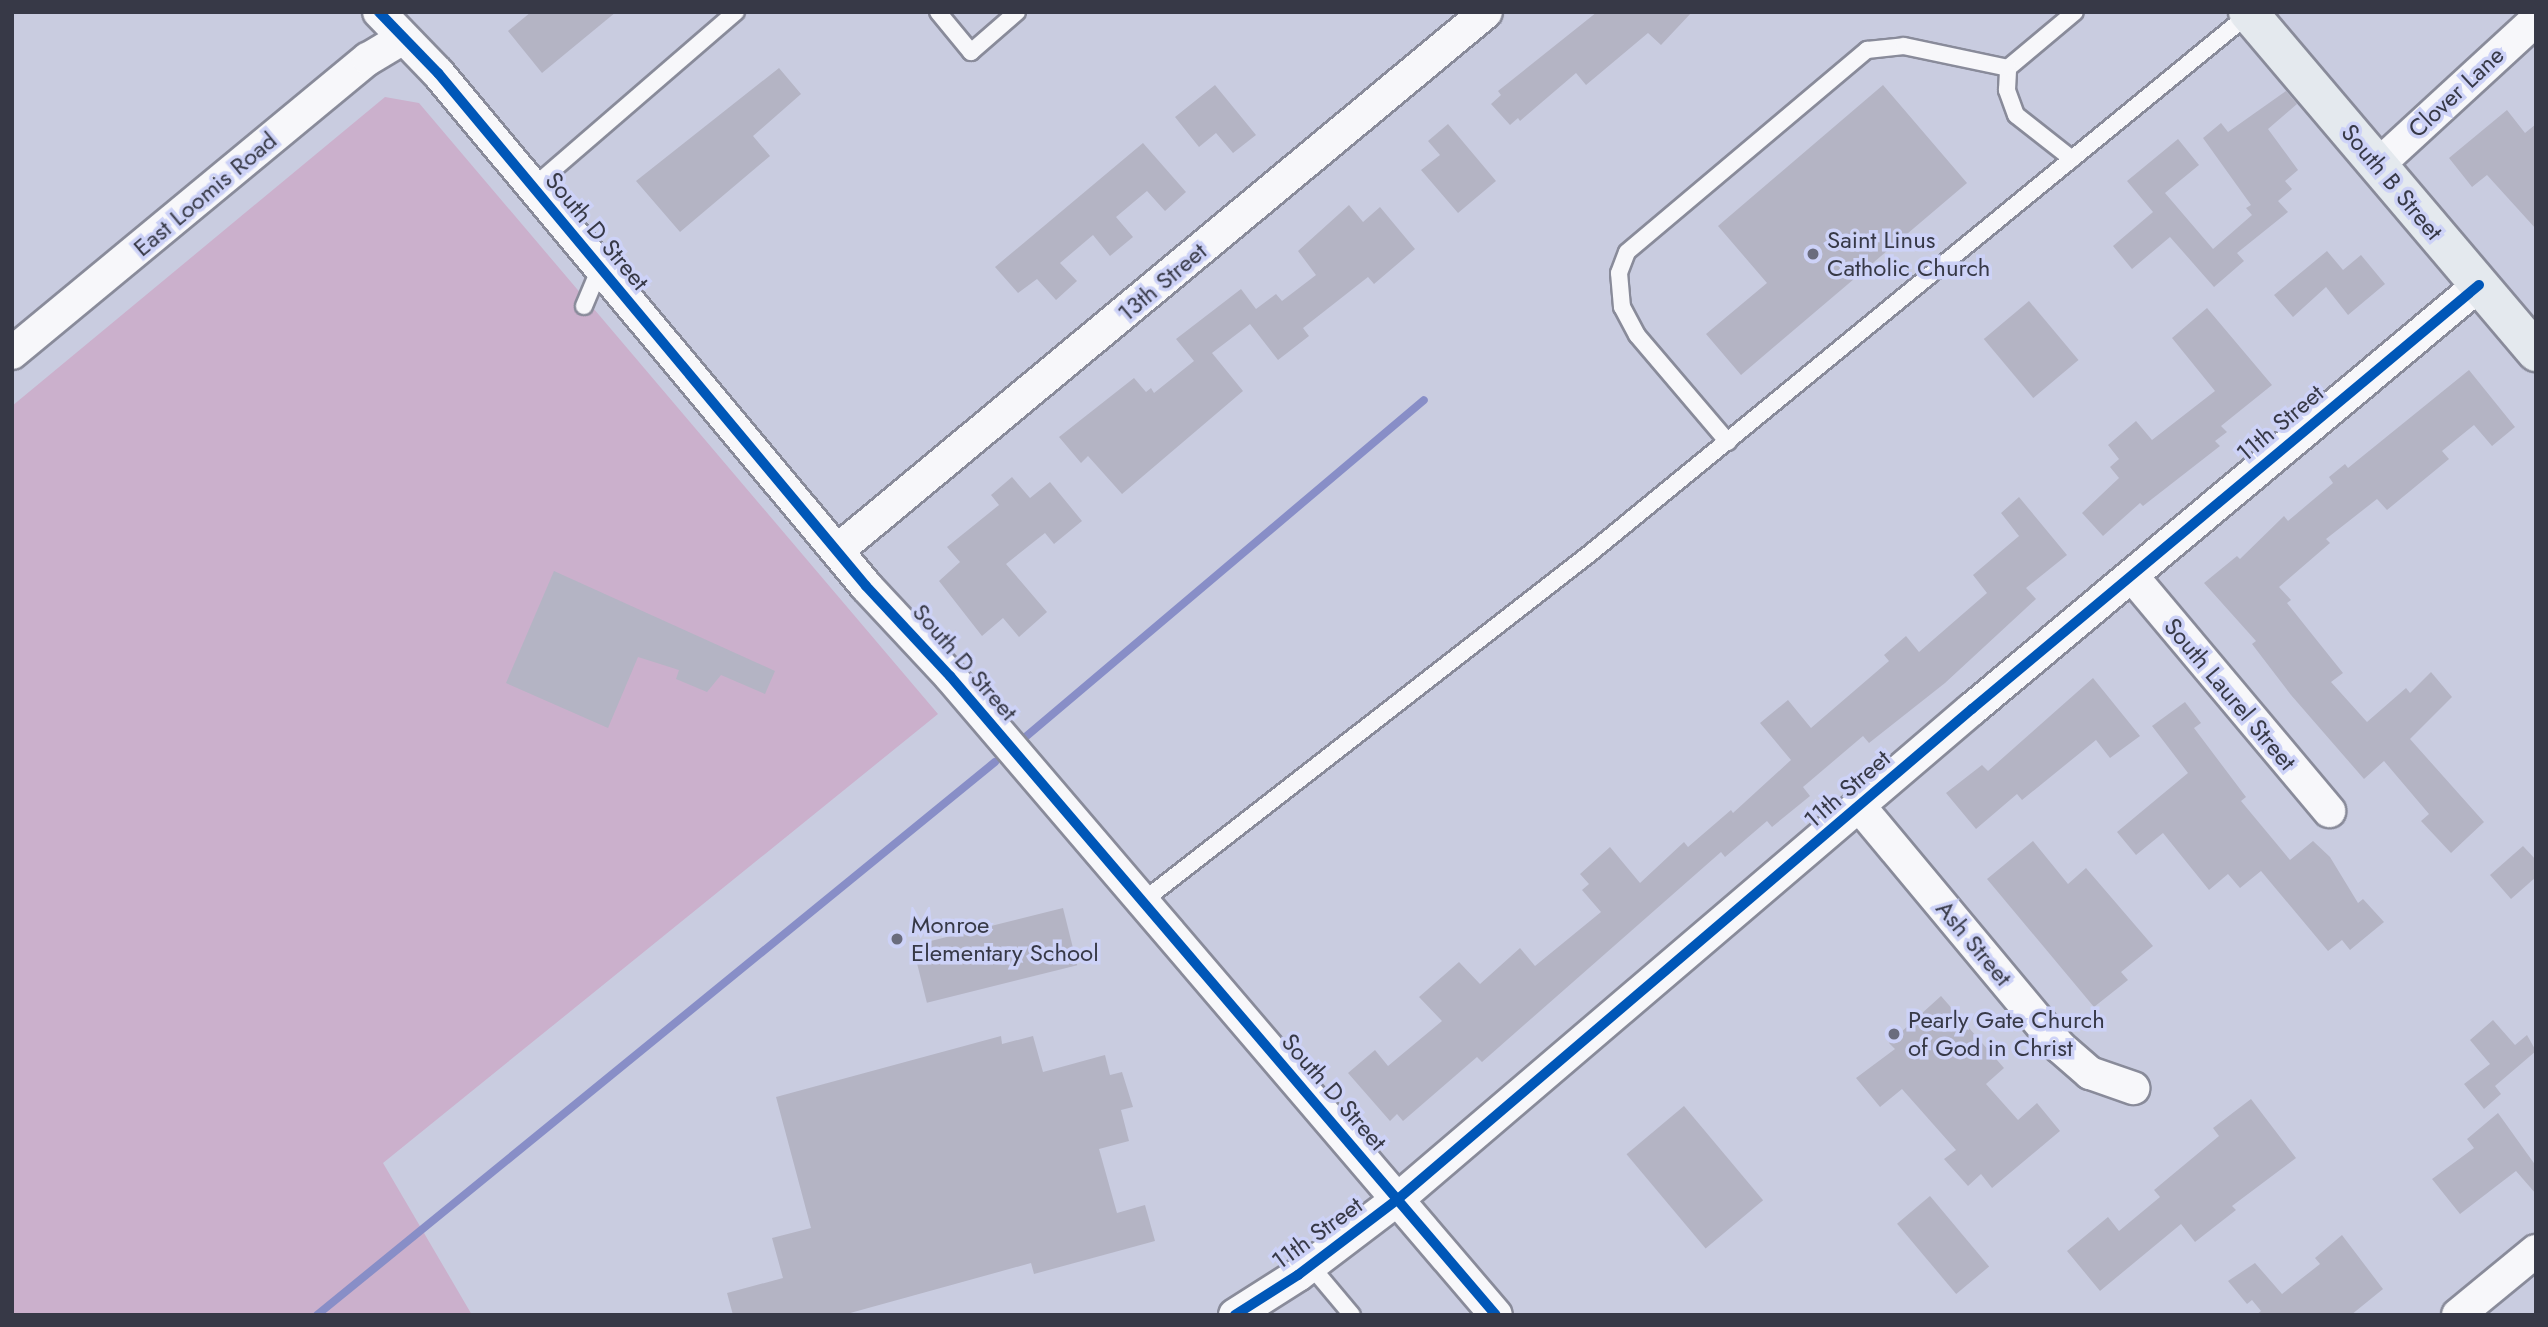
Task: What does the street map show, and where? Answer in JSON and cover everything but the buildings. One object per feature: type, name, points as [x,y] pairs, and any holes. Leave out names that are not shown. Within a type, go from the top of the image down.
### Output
[{"type":"street","name":"South D Street","points":[[379,12],[401,39],[438,73],[838,550],[1143,901],[1496,1315]]},
{"type":"street","name":"13th Street","points":[[838,550],[1486,12]]},
{"type":"street","name":"South B Street","points":[[2249,13],[2536,352]]},
{"type":"street","name":"Clover Lane","points":[[2377,166],[2536,20]]},
{"type":"street","name":"East Loomis Road","points":[[12,354],[368,59],[401,39]]},
{"type":"street","name":"11th Street","points":[[1235,1315],[1310,1265],[1398,1199],[2479,285]]},
{"type":"street","name":"South Laurel Street","points":[[2132,576],[2329,811]]},
{"type":"street","name":"Ash Street","points":[[1860,807],[2060,1047],[2090,1073],[2133,1087]]},
{"type":"street","points":[[2458,1315],[2536,1251]]},
{"type":"lane","points":[[533,187],[736,12]]},
{"type":"lane","points":[[938,12],[971,52],[1017,12]]},
{"type":"lane","points":[[2073,159],[2016,116],[2007,90],[2008,68],[2075,12]]},
{"type":"lane","points":[[1143,901],[1728,442],[2249,13]]},
{"type":"lane","points":[[1728,442],[1637,335],[1622,307],[1619,274],[1627,252],[1867,50],[1904,47],[2008,68]]},
{"type":"lane","points":[[584,306],[600,268]]},
{"type":"lane","points":[[1310,1265],[1352,1315]]},
{"type":"shaded area","points":[[385,97],[419,103],[938,714],[383,1163],[472,1315],[12,1315],[12,406]]},
{"type":"waterway","points":[[1016,745],[1424,400]]},
{"type":"waterway","points":[[317,1315],[995,762]]},
{"type":"cycle path","points":[[379,12],[438,73],[866,586],[950,676],[1496,1315]]},
{"type":"cycle path","points":[[1235,1315],[1298,1275],[1398,1199],[1972,709],[2479,285]]},
{"type":"place","name":"Saint Linus Catholic Church","points":[[1813,254]]},
{"type":"place","name":"Monroe Elementary School","points":[[897,939]]},
{"type":"place","name":"Pearly Gate Church of God in Christ","points":[[1894,1034]]}]
